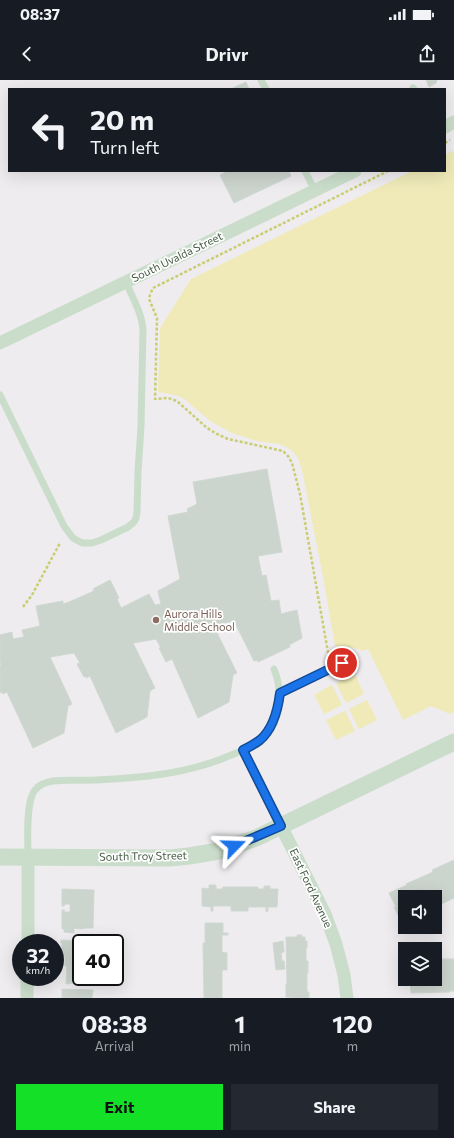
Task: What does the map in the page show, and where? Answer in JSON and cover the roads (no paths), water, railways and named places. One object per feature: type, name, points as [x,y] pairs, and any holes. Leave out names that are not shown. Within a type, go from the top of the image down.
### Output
[{"type":"street","name":"South Uvalda Street","points":[[0,343],[353,172]]},
{"type":"street","name":"South Troy Street","points":[[0,857],[170,858],[219,851],[281,826],[454,742]]},
{"type":"street","name":"East Ford Avenue","points":[[281,826],[326,914],[344,975],[347,998]]},
{"type":"street","points":[[28,857],[28,934]]},
{"type":"street","points":[[27,986],[27,998]]},
{"type":"lane","points":[[306,172],[315,191]]},
{"type":"lane","points":[[0,396],[64,526],[71,536],[86,543],[97,542],[134,522],[137,512],[141,426],[143,324],[126,282]]},
{"type":"lane","points":[[280,693],[342,663]]},
{"type":"lane","points":[[28,857],[28,814],[30,801],[34,790],[42,784],[60,780],[136,778],[166,774],[201,767],[243,750],[256,742],[266,733],[277,711],[280,693],[279,682],[274,669]]},
{"type":"lane","points":[[243,750],[281,826]]},
{"type":"place","name":"Aurora Hills Middle School","points":[[156,620]]}]
